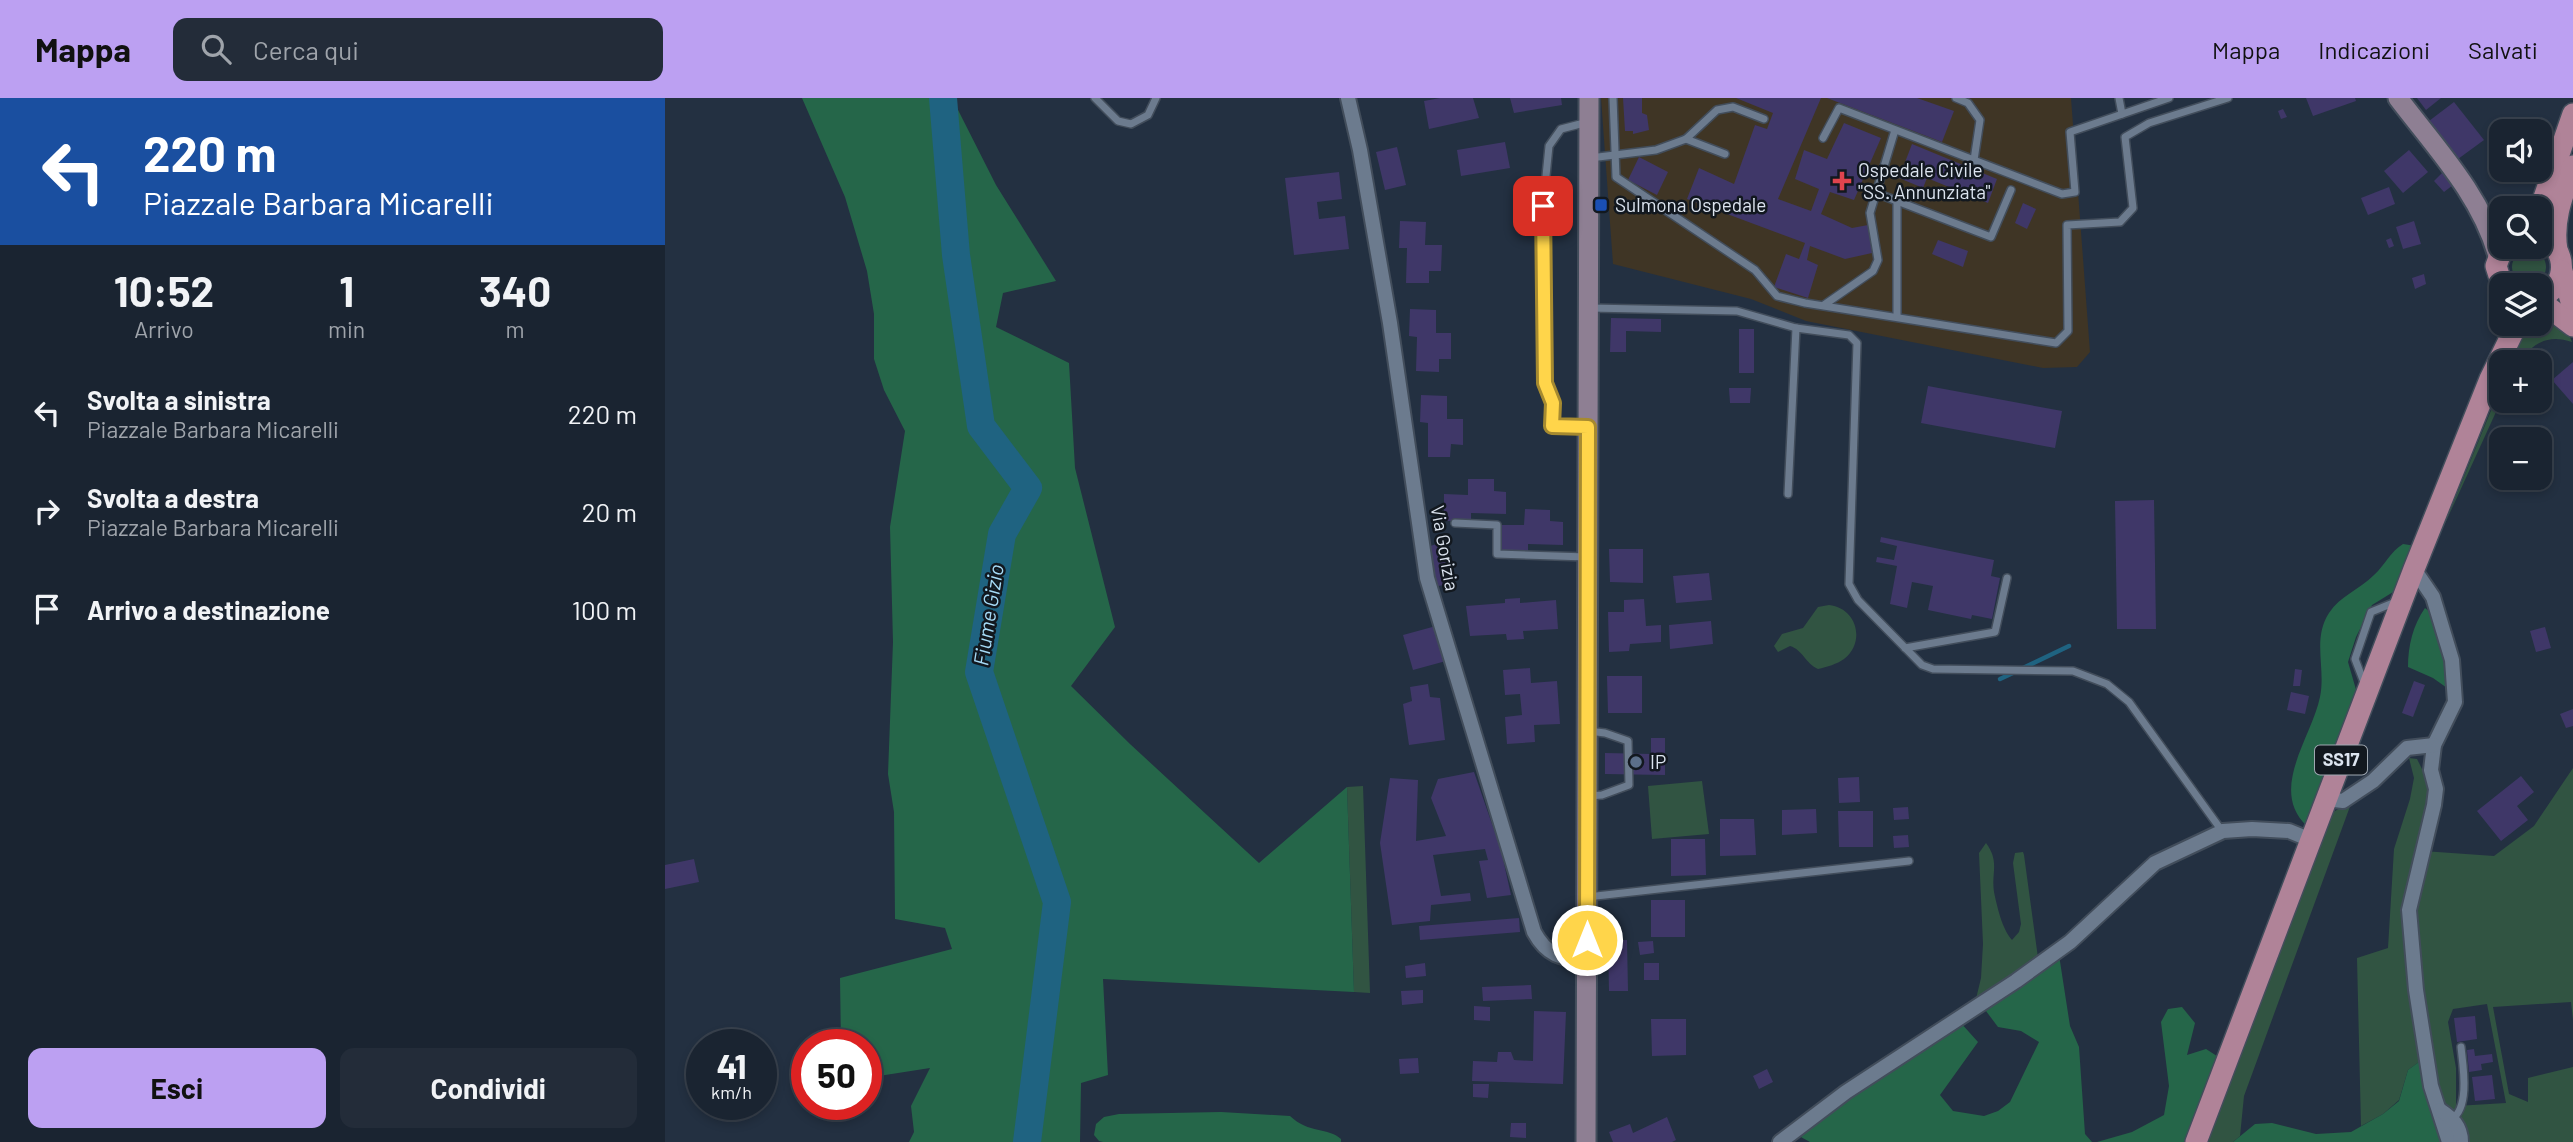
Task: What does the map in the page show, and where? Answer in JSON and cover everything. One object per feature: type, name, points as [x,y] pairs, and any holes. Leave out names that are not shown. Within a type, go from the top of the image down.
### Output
[{"type":"main road","points":[[1586,1142],[1589,98]]},
{"type":"main road","points":[[2398,98],[2465,184],[2489,207]]},
{"type":"main road","points":[[2545,196],[2573,114]]},
{"type":"main road","points":[[2557,250],[2557,216],[2573,166]]},
{"type":"main road","points":[[2465,184],[2489,228]]},
{"type":"main road","points":[[2552,243],[2561,256],[2562,271],[2573,309]]},
{"type":"main road","points":[[2552,291],[2562,271]]},
{"type":"main road","points":[[2552,309],[2573,326]]},
{"type":"main road","name":"SS17","points":[[2196,1142],[2367,690],[2489,382]]},
{"type":"street","name":"Via Gorizia","points":[[1349,98],[1390,323],[1427,578],[1534,932],[1546,950],[1568,959],[1586,961]]},
{"type":"street","points":[[2414,569],[2433,597],[2452,660],[2455,702],[2434,745],[2431,770],[2437,789],[2409,910],[2416,990],[2431,1086],[2449,1142]]},
{"type":"street","points":[[2326,799],[2343,801],[2373,781],[2407,748],[2434,745]]},
{"type":"street","points":[[1780,1142],[1846,1091],[2016,981],[2070,942],[2155,863],[2223,831],[2289,831],[2311,840]]},
{"type":"street","points":[[2440,1110],[2452,1119],[2461,1133],[2461,1142]]},
{"type":"lane","points":[[1095,98],[1118,121],[1131,124],[1148,116],[1156,98]]},
{"type":"lane","points":[[1613,98],[1616,177],[1755,270],[1777,296],[2056,343],[2068,331],[2067,225],[2120,222],[2133,208],[2125,136],[2149,123],[2228,98]]},
{"type":"lane","points":[[1956,98],[1968,103],[1980,121],[1974,160]]},
{"type":"lane","points":[[2119,98],[2122,114]]},
{"type":"lane","points":[[1823,138],[1839,108],[2062,194],[2075,192],[2070,132],[2169,98]]},
{"type":"lane","points":[[1589,158],[1656,150],[1686,139],[1717,110],[1733,107],[1764,119]]},
{"type":"lane","points":[[1588,427],[1552,426],[1553,403],[1545,383],[1543,206],[1549,146],[1561,130],[1589,121]]},
{"type":"lane","points":[[1823,305],[1873,271],[1878,260],[1870,213],[1895,130]]},
{"type":"lane","points":[[1686,139],[1725,154]]},
{"type":"lane","points":[[1876,192],[1991,237],[2011,190]]},
{"type":"lane","points":[[1897,201],[1897,316]]},
{"type":"lane","points":[[1589,308],[1737,311],[1796,328],[1849,335],[1857,343],[1849,584],[1858,600],[1922,665],[1933,669],[2073,671],[2107,684],[2129,702],[2223,831]]},
{"type":"lane","points":[[1788,494],[1796,328]]},
{"type":"lane","points":[[1455,523],[1497,525],[1497,554],[1588,557]]},
{"type":"lane","points":[[1905,648],[1995,632],[2007,578]]},
{"type":"lane","points":[[1587,731],[1605,733],[1628,741],[1629,785],[1587,796]]},
{"type":"lane","points":[[1587,898],[1909,861]]},
{"type":"lane","points":[[2452,1119],[2461,1109],[2465,1080],[2461,1047]]},
{"type":"shaded area","name":"Ospedale Civile \"SS. Annunziata\"","points":[[1601,98],[2071,98],[2090,352],[2077,367],[2043,368],[1806,321],[1751,299],[1613,264]]},
{"type":"green space","points":[[802,98],[955,98],[955,104],[996,185],[1056,281],[1003,293],[996,327],[1069,363],[1075,468],[1115,627],[1071,686],[1259,863],[1347,787],[1354,992],[1103,979],[1108,1075],[1081,1083],[1080,1142],[909,1142],[914,1132],[911,1106],[930,1068],[882,1076],[882,1029],[841,1029],[840,978],[952,949],[945,928],[895,919],[894,812],[888,774],[893,642],[890,527],[905,431],[884,390],[874,359],[874,314],[867,271],[845,197]]},
{"type":"green space","points":[[2514,259],[2545,261],[2545,273],[2513,273]]},
{"type":"green space","points":[[2552,322],[2568,332],[2572,342],[2548,340],[2530,350],[2515,350],[2521,336],[2552,336]]},
{"type":"green space","points":[[2490,413],[2496,413],[2489,427],[2443,528]]},
{"type":"green space","points":[[2403,544],[2416,546],[2398,589],[2372,605],[2356,637],[2348,662],[2357,693],[2307,826],[2296,812],[2291,796],[2292,780],[2320,697],[2320,643],[2324,623],[2339,602],[2378,571]]},
{"type":"green space","points":[[1829,605],[1846,612],[1855,627],[1855,644],[1844,659],[1818,669],[1790,646],[1778,652],[1774,646],[1782,634],[1803,628],[1818,607]]},
{"type":"green space","points":[[2425,608],[2437,623],[2446,658],[2450,690],[2433,678],[2408,667],[2412,636]]},
{"type":"green space","points":[[2409,758],[2417,759],[2432,789],[2405,909],[2423,1059],[2408,1070],[2399,1100],[2383,1114],[2361,1126],[2357,958],[2388,948],[2394,849],[2414,778]]},
{"type":"green space","points":[[2573,768],[2573,1020],[2571,1002],[2493,1007],[2509,1094],[2528,1102],[2528,1078],[2573,1067],[2573,1142],[2449,1142],[2440,1110],[2409,910],[2423,851],[2494,856],[2534,826]],"holes":[[[2487,1004],[2506,1103],[2456,1106],[2456,1068],[2448,1022],[2453,1009]]]},
{"type":"green space","points":[[1702,781],[1709,834],[1652,839],[1648,786]]},
{"type":"green space","points":[[1363,786],[1370,993],[1354,992],[1347,787]]},
{"type":"green space","points":[[2352,801],[2244,1096],[2240,1136],[2233,1142],[2206,1142],[2330,814]]},
{"type":"green space","points":[[1986,843],[1993,856],[1993,885],[1998,910],[2005,930],[2012,940],[2019,932],[2021,924],[2013,863],[2015,853],[2023,852],[2038,958],[1975,1003],[1981,978],[1983,944],[1979,853]]},
{"type":"green space","points":[[2059,955],[2070,1026],[2079,1047],[2085,1134],[2092,1142],[1810,1142],[1799,1136],[1839,1100],[1960,1022],[1978,1042],[1940,1095],[1953,1111],[1984,1116],[1998,1111],[2010,1102],[2039,1042],[2021,1031],[1998,1027],[1983,1007]]},
{"type":"green space","points":[[2182,1007],[2195,1023],[2187,1055],[2206,1049],[2220,1058],[2188,1142],[2097,1142],[2132,1132],[2164,1115],[2169,1086],[2161,1022],[2168,1009]]},
{"type":"green space","points":[[2423,1059],[2445,1142],[2233,1142],[2255,1124],[2272,1123],[2316,1134],[2351,1132],[2383,1114],[2399,1101],[2408,1070]]},
{"type":"green space","points":[[1221,1112],[1290,1116],[1304,1126],[1336,1135],[1341,1142],[1103,1142],[1094,1135],[1096,1124],[1104,1117],[1119,1114]]},
{"type":"building","points":[[1473,98],[1479,118],[1429,129],[1424,101]]},
{"type":"building","points":[[1510,98],[1561,98],[1562,105],[1514,113]]},
{"type":"building","points":[[1623,98],[1642,98],[1642,113],[1647,115],[1649,130],[1633,134],[1633,131],[1625,131]]},
{"type":"building","points":[[1736,98],[1821,98],[1778,199],[1811,211],[1819,189],[1795,179],[1804,150],[1827,159],[1844,123],[1881,138],[1854,200],[1830,192],[1821,214],[1852,228],[1868,225],[1872,253],[1845,259],[1810,246],[1807,260],[1818,265],[1808,298],[1774,287],[1786,254],[1799,259],[1805,243],[1687,199],[1699,168],[1734,184],[1755,125],[1767,129],[1773,113]]},
{"type":"building","points":[[1827,98],[1917,98],[1954,111],[1942,142]]},
{"type":"building","points":[[2306,98],[2355,98],[2356,101],[2313,116]]},
{"type":"building","points":[[2417,98],[2441,98],[2426,110]]},
{"type":"building","points":[[2454,102],[2484,140],[2458,159],[2429,121]]},
{"type":"building","points":[[2283,109],[2287,117],[2281,119],[2278,111]]},
{"type":"building","points":[[1505,142],[1510,168],[1461,176],[1457,150]]},
{"type":"building","points":[[1912,144],[1997,179],[1988,203],[1927,178],[1923,188],[1899,178]]},
{"type":"building","points":[[1397,147],[1406,185],[1385,190],[1376,152]]},
{"type":"building","points":[[2409,150],[2428,172],[2403,193],[2384,171]]},
{"type":"building","points":[[1639,157],[1668,172],[1657,195],[1628,180]]},
{"type":"building","points":[[1339,172],[1342,199],[1317,202],[1319,219],[1345,216],[1349,249],[1294,255],[1285,178]]},
{"type":"building","points":[[2443,172],[2453,185],[2444,192],[2434,181]]},
{"type":"building","points":[[2389,187],[2395,204],[2368,215],[2361,198]]},
{"type":"building","points":[[2023,203],[2036,209],[2027,229],[2015,223]]},
{"type":"building","points":[[1400,221],[1426,222],[1425,245],[1442,245],[1441,271],[1429,271],[1429,283],[1406,283],[1407,248],[1399,248]]},
{"type":"building","points":[[2414,221],[2421,244],[2403,249],[2396,227]]},
{"type":"building","points":[[2391,238],[2394,246],[2389,248],[2386,240]]},
{"type":"building","points":[[1938,240],[1968,251],[1963,267],[1932,254]]},
{"type":"building","points":[[2424,274],[2426,284],[2415,289],[2412,278]]},
{"type":"building","points":[[1410,309],[1436,310],[1436,333],[1451,333],[1451,359],[1439,359],[1439,372],[1416,371],[1417,337],[1409,336]]},
{"type":"building","points":[[1611,318],[1661,319],[1661,332],[1626,331],[1626,352],[1610,352]]},
{"type":"building","points":[[1739,329],[1754,329],[1754,373],[1739,373]]},
{"type":"building","points":[[2573,362],[2573,404],[2552,380]]},
{"type":"building","points":[[1928,386],[2062,411],[2055,448],[1921,423]]},
{"type":"building","points":[[1729,388],[1751,388],[1750,403],[1730,403]]},
{"type":"building","points":[[1421,395],[1447,396],[1447,419],[1463,419],[1463,445],[1451,444],[1450,457],[1428,457],[1428,423],[1420,422]]},
{"type":"building","points":[[1468,479],[1494,479],[1494,491],[1506,492],[1506,514],[1471,513],[1471,521],[1444,521],[1444,494],[1468,495]]},
{"type":"building","points":[[2154,500],[2156,629],[2117,629],[2115,501]]},
{"type":"building","points":[[1525,509],[1550,510],[1550,521],[1563,522],[1563,545],[1528,544],[1528,552],[1501,551],[1501,525],[1524,525]]},
{"type":"building","points":[[1881,537],[1994,560],[1991,576],[2000,578],[1992,619],[1972,615],[1971,619],[1928,610],[1933,586],[1912,582],[1907,608],[1890,604],[1897,566],[1876,562],[1877,557],[1894,560],[1897,546],[1880,542]]},
{"type":"building","points":[[1440,543],[1451,584],[1438,586],[1427,547]]},
{"type":"building","points":[[1609,549],[1643,549],[1643,583],[1610,582]]},
{"type":"building","points":[[1709,573],[1712,600],[1676,603],[1673,576]]},
{"type":"building","points":[[1520,598],[1520,603],[1556,600],[1558,629],[1523,631],[1524,639],[1507,640],[1506,634],[1470,636],[1466,606],[1505,603],[1505,599]]},
{"type":"building","points":[[1644,599],[1646,626],[1661,625],[1661,642],[1630,644],[1629,651],[1609,652],[1608,612],[1624,612],[1624,600]]},
{"type":"building","points":[[1711,621],[1713,644],[1670,649],[1669,625]]},
{"type":"building","points":[[1436,626],[1446,661],[1413,670],[1403,635]]},
{"type":"building","points":[[2545,627],[2551,648],[2536,652],[2530,631]]},
{"type":"building","points":[[1530,668],[1531,683],[1557,681],[1560,724],[1534,725],[1535,742],[1507,744],[1505,717],[1522,715],[1520,694],[1505,695],[1503,670]]},
{"type":"building","points":[[2295,669],[2302,670],[2300,686],[2293,686]]},
{"type":"building","points":[[1607,676],[1642,676],[1642,713],[1608,713]]},
{"type":"building","points":[[2414,681],[2425,685],[2413,717],[2402,713]]},
{"type":"building","points":[[1428,684],[1430,697],[1440,698],[1445,740],[1409,745],[1403,704],[1412,701],[1410,687]]},
{"type":"building","points":[[2291,692],[2309,696],[2305,714],[2287,710]]},
{"type":"building","points":[[2573,709],[2573,726],[2566,728],[2560,714]]},
{"type":"building","points":[[1651,738],[1665,738],[1665,775],[1605,774],[1605,753],[1651,754]]},
{"type":"building","points":[[1474,772],[1501,850],[1511,895],[1487,898],[1479,861],[1488,860],[1485,849],[1433,855],[1441,896],[1470,893],[1471,901],[1431,905],[1430,921],[1392,925],[1380,843],[1390,778],[1418,780],[1416,841],[1446,836],[1431,798],[1438,779]]},
{"type":"building","points":[[2521,776],[2534,792],[2517,806],[2528,820],[2501,841],[2477,811]]},
{"type":"building","points":[[1859,777],[1860,802],[1839,803],[1838,778]]},
{"type":"building","points":[[1908,807],[1909,819],[1894,820],[1893,808]]},
{"type":"building","points":[[1816,809],[1817,833],[1782,835],[1782,810]]},
{"type":"building","points":[[1838,811],[1873,811],[1873,847],[1839,847]]},
{"type":"building","points":[[1720,819],[1754,819],[1756,855],[1720,856]]},
{"type":"building","points":[[1908,835],[1909,847],[1894,848],[1893,836]]},
{"type":"building","points":[[1671,839],[1705,839],[1706,875],[1671,876]]},
{"type":"building","points":[[694,859],[699,882],[665,889],[665,865]]},
{"type":"building","points":[[1651,900],[1685,900],[1685,937],[1651,937]]},
{"type":"building","points":[[1519,918],[1520,932],[1420,940],[1419,926]]},
{"type":"building","points":[[1627,940],[1628,991],[1609,991],[1608,941]]},
{"type":"building","points":[[1653,941],[1654,953],[1640,955],[1638,942]]},
{"type":"building","points":[[1425,963],[1426,976],[1406,978],[1405,966]]},
{"type":"building","points":[[1644,963],[1659,963],[1659,980],[1644,980]]},
{"type":"building","points":[[1531,985],[1532,999],[1483,1001],[1482,987]]},
{"type":"building","points":[[1423,990],[1423,1003],[1402,1005],[1401,991]]},
{"type":"building","points":[[1474,1006],[1490,1007],[1490,1021],[1474,1020]]},
{"type":"building","points":[[1534,1011],[1566,1012],[1563,1084],[1472,1081],[1473,1061],[1497,1062],[1498,1052],[1511,1052],[1514,1060],[1533,1061]]},
{"type":"building","points":[[2475,1016],[2477,1039],[2457,1042],[2454,1018]]},
{"type":"building","points":[[1651,1019],[1686,1019],[1686,1055],[1652,1056]]},
{"type":"building","points":[[2474,1049],[2475,1056],[2492,1054],[2493,1062],[2481,1064],[2482,1070],[2469,1072],[2467,1050]]},
{"type":"building","points":[[1418,1058],[1419,1073],[1400,1074],[1399,1059]]},
{"type":"building","points":[[1767,1069],[1773,1082],[1759,1089],[1753,1076]]},
{"type":"building","points":[[2492,1075],[2495,1099],[2475,1101],[2472,1077]]},
{"type":"building","points":[[1473,1084],[1489,1084],[1488,1098],[1473,1097]]},
{"type":"building","points":[[1667,1117],[1676,1140],[1672,1142],[1613,1142],[1609,1132],[1630,1124],[1633,1133]]},
{"type":"building","points":[[1511,1123],[1526,1123],[1526,1138],[1510,1137]]},
{"type":"waterway","name":"Fiume Gizio","points":[[943,98],[956,255],[981,426],[1028,488],[1002,534],[979,672],[1057,902],[1027,1142]]},
{"type":"waterway","points":[[2023,668],[2069,646]]},
{"type":"waterway","points":[[2000,679],[2015,672]]},
{"type":"place","name":"Ospedale Civile \"SS. Annunziata\"","points":[[1842,181]]},
{"type":"place","name":"Sulmona Ospedale","points":[[1601,205]]},
{"type":"place","name":"IP","points":[[1636,762]]},
{"type":"route","points":[[1543,206],[1545,383],[1553,403],[1552,426],[1588,427],[1587,940]]}]
